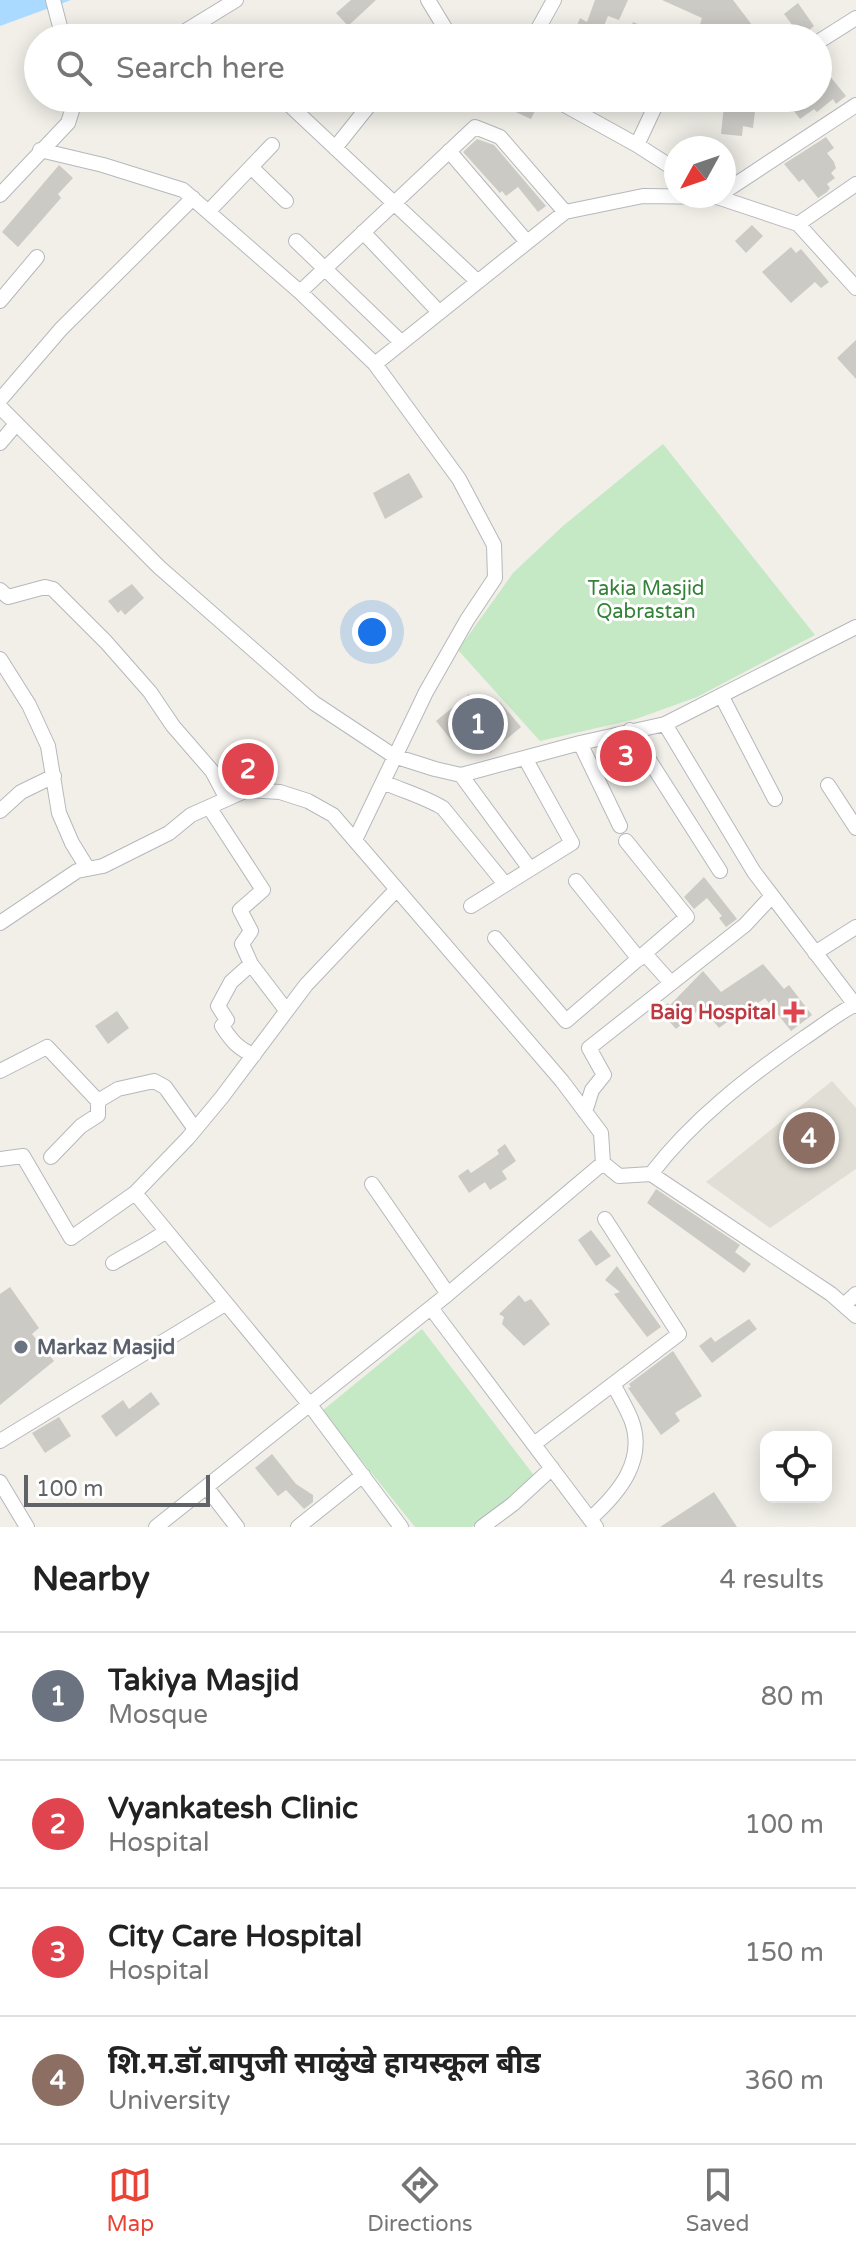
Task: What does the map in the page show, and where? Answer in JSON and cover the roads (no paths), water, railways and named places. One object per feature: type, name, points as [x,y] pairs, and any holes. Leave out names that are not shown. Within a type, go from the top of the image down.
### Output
[{"type":"street","points":[[53,0],[59,24]]},
{"type":"street","points":[[197,24],[236,0]]},
{"type":"street","points":[[428,0],[443,24]]},
{"type":"street","points":[[541,24],[554,0]]},
{"type":"street","points":[[832,33],[856,18]]},
{"type":"street","points":[[736,184],[856,105]]},
{"type":"street","points":[[0,195],[68,123],[72,112]]},
{"type":"street","points":[[297,112],[477,281]]},
{"type":"street","points":[[335,148],[364,112]]},
{"type":"street","points":[[577,112],[664,162]]},
{"type":"street","points":[[637,145],[652,112]]},
{"type":"street","points":[[300,292],[475,127],[500,137],[565,212]]},
{"type":"street","points":[[208,212],[272,145]]},
{"type":"street","points":[[40,150],[103,165],[183,190],[193,198],[300,292],[375,364],[459,479],[494,545],[495,578],[439,668],[355,840]]},
{"type":"street","points":[[449,151],[527,242]]},
{"type":"street","points":[[251,167],[286,201]]},
{"type":"street","points":[[798,224],[856,184]]},
{"type":"street","points":[[375,364],[565,212],[643,196],[664,196]]},
{"type":"street","points":[[0,400],[61,329],[193,198]]},
{"type":"street","points":[[736,201],[798,224],[856,288]]},
{"type":"street","points":[[363,232],[439,312]]},
{"type":"street","points":[[296,241],[401,342]]},
{"type":"street","points":[[0,301],[37,257]]},
{"type":"street","points":[[0,407],[159,567],[314,703],[394,756],[461,775],[630,730],[665,724],[856,627]]},
{"type":"street","points":[[0,443],[16,424]]},
{"type":"street","points":[[0,590],[8,597],[45,587],[53,589],[150,692],[173,726],[212,771],[227,799]]},
{"type":"street","points":[[0,659],[29,705],[48,746],[59,813],[88,869]]},
{"type":"street","points":[[722,697],[775,799]]},
{"type":"street","points":[[651,1174],[671,1148],[712,1107],[773,1060],[855,1005],[754,872],[665,724]]},
{"type":"street","points":[[630,730],[720,871]]},
{"type":"street","points":[[495,938],[566,1021],[687,917],[623,834],[580,743]]},
{"type":"street","points":[[471,906],[572,843],[525,758]]},
{"type":"street","points":[[461,775],[530,869]]},
{"type":"street","points":[[0,811],[21,792],[54,776]]},
{"type":"street","points":[[383,782],[443,808],[505,884]]},
{"type":"street","points":[[828,785],[856,828]]},
{"type":"street","points":[[0,923],[77,871],[103,866],[169,833],[191,815],[247,790],[280,792],[308,801],[333,815],[395,891],[562,1081],[601,1133],[603,1163],[619,1176],[651,1174],[856,1316]]},
{"type":"street","points":[[209,807],[263,890],[240,910],[251,931],[242,944],[251,964],[286,1010]]},
{"type":"street","points":[[576,881],[642,956],[671,983]]},
{"type":"street","points":[[0,1159],[23,1156],[71,1238],[135,1193],[195,1129],[286,1010],[341,946],[395,891]]},
{"type":"street","points":[[585,1112],[592,1090],[604,1075],[589,1048],[745,925],[772,896]]},
{"type":"street","points":[[815,953],[856,927]]},
{"type":"street","points":[[251,964],[231,982],[218,1006],[227,1020],[222,1026],[232,1042],[242,1051],[254,1055]]},
{"type":"street","points":[[0,1071],[47,1047],[98,1101],[98,1115],[81,1126],[51,1157]]},
{"type":"street","points":[[98,1101],[118,1089],[154,1081],[165,1087],[195,1129]]},
{"type":"street","points":[[156,1527],[431,1308],[603,1163]]},
{"type":"street","points":[[372,1184],[448,1294]]},
{"type":"street","points":[[135,1193],[310,1405],[401,1527]]},
{"type":"street","points":[[534,1444],[679,1334],[605,1219]]},
{"type":"street","points":[[113,1263],[166,1231]]},
{"type":"street","points":[[844,1305],[856,1294]]},
{"type":"street","points":[[0,1441],[225,1304]]},
{"type":"street","points":[[431,1308],[593,1523],[627,1479],[635,1451],[632,1421],[613,1384]]},
{"type":"street","points":[[482,1527],[552,1468]]},
{"type":"street","points":[[298,1527],[363,1475]]},
{"type":"street","points":[[0,1482],[27,1527]]},
{"type":"street","points":[[207,1488],[237,1527]]},
{"type":"water","points":[[0,0],[71,0],[0,26]]},
{"type":"place","name":"Takiya Masjid","points":[[478,724]]},
{"type":"place","name":"City Care Hospital","points":[[626,756]]},
{"type":"place","name":"Vyankatesh Clinic","points":[[248,769]]},
{"type":"place","name":"Baig Hospital","points":[[794,1012]]},
{"type":"place","name":"शि.म.डॉ.बापुजी साळुंखे हायस्कूल बीड","points":[[809,1138]]},
{"type":"place","name":"Markaz Masjid","points":[[21,1347]]},
{"type":"park label","name":"Takia Masjid Qabrastan","points":[[646,600]]}]
